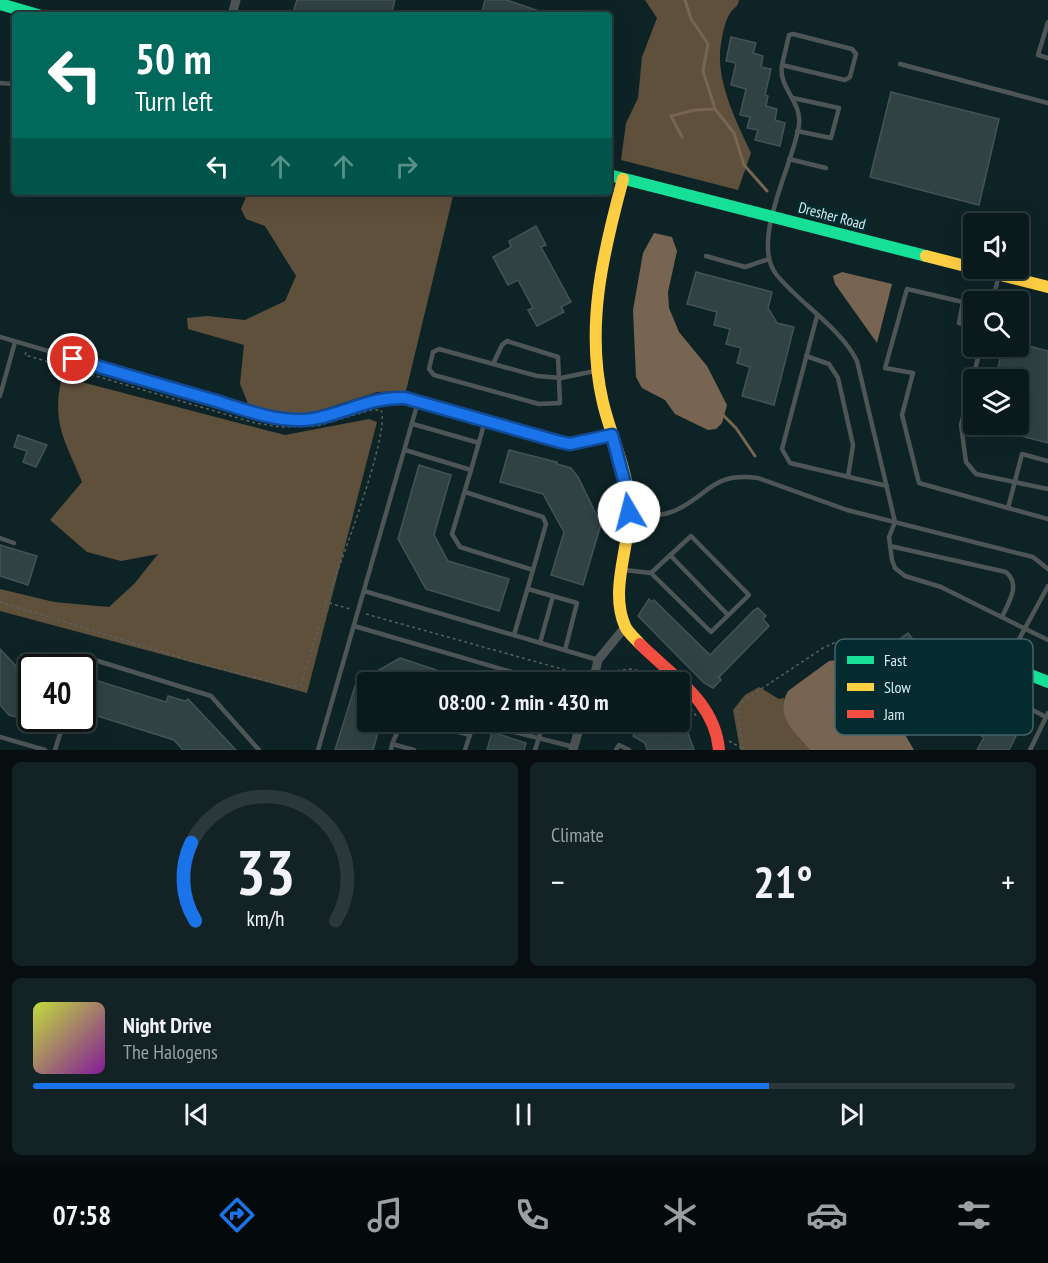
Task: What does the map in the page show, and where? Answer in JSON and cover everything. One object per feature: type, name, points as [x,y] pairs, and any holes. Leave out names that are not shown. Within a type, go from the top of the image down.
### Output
[{"type":"street","points":[[0,4],[28,12]]},
{"type":"street","name":"Dresher Road","points":[[612,176],[963,266]]},
{"type":"street","points":[[623,179],[605,242],[596,297],[594,327],[597,371],[627,492],[629,516],[620,598],[625,627],[706,708],[718,735],[719,750]]},
{"type":"street","name":"Dresher Road","points":[[1015,279],[1048,287]]},
{"type":"street","points":[[596,672],[598,660],[625,627]]},
{"type":"street","points":[[1033,676],[1048,682]]},
{"type":"street","points":[[574,748],[578,732]]},
{"type":"lane","points":[[1048,22],[1038,55],[1048,58]]},
{"type":"lane","points":[[782,65],[845,80],[850,76],[856,54],[852,49],[793,34],[789,35],[782,65],[781,76],[799,114],[797,131],[767,243],[769,259],[776,274],[853,353],[895,522],[889,537],[896,568],[905,576],[941,587],[1046,639],[1048,631]]},
{"type":"lane","points":[[900,64],[1048,103]]},
{"type":"lane","points":[[793,98],[838,108],[831,138],[797,131]]},
{"type":"lane","points":[[789,159],[826,168]]},
{"type":"lane","points":[[706,256],[745,267],[769,259]]},
{"type":"lane","points":[[963,324],[959,323],[963,302],[906,289],[885,368],[913,373],[902,415],[919,483],[1048,519]]},
{"type":"lane","points":[[817,316],[782,449],[784,456],[790,463],[887,486]]},
{"type":"lane","points":[[0,337],[254,412],[291,420],[318,417],[378,398],[405,398],[570,444],[612,435]]},
{"type":"lane","points":[[493,364],[502,345],[507,341],[558,357],[561,378],[560,403],[539,404],[434,375],[429,369],[433,352],[439,349],[493,364],[537,376],[561,378],[597,371]]},
{"type":"lane","points":[[0,396],[15,342]]},
{"type":"lane","points":[[807,356],[829,364],[838,378],[853,445],[848,477]]},
{"type":"lane","points":[[978,357],[961,425],[966,462],[976,474],[1015,480],[1048,489]]},
{"type":"lane","points":[[318,750],[418,402]]},
{"type":"lane","points":[[485,421],[452,534],[460,547],[533,570]]},
{"type":"lane","points":[[413,424],[479,443]]},
{"type":"lane","points":[[405,450],[471,470]]},
{"type":"lane","points":[[1008,508],[1022,454],[1048,461]]},
{"type":"lane","points":[[629,516],[673,511],[721,480],[758,478],[847,510],[1033,557],[1048,569]]},
{"type":"lane","points":[[465,492],[543,518],[546,524],[514,636]]},
{"type":"lane","points":[[624,570],[651,573],[711,632],[749,595],[691,536],[651,573]]},
{"type":"lane","points":[[0,538],[14,543]]},
{"type":"lane","points":[[890,546],[1006,572],[1015,585],[1002,617]]},
{"type":"lane","points":[[670,555],[728,615]]},
{"type":"lane","points":[[1018,639],[1048,586]]},
{"type":"lane","points":[[528,589],[577,603],[565,650]]},
{"type":"lane","points":[[364,591],[598,660]]},
{"type":"lane","points":[[540,643],[553,596]]},
{"type":"lane","points":[[354,626],[512,672]]},
{"type":"lane","points":[[96,660],[211,696],[259,750]]},
{"type":"lane","points":[[1030,750],[1047,715],[1033,709]]},
{"type":"lane","points":[[55,750],[61,732]]},
{"type":"lane","points":[[391,750],[398,732]]},
{"type":"lane","points":[[458,732],[470,735]]},
{"type":"lane","points":[[465,750],[471,732]]},
{"type":"lane","points":[[521,732],[574,748]]},
{"type":"lane","points":[[535,750],[541,732]]},
{"type":"lane","points":[[0,737],[45,750]]},
{"type":"lane","points":[[393,744],[414,750]]},
{"type":"lane","points":[[616,750],[619,745],[629,750]]},
{"type":"path","points":[[0,602],[195,662],[292,687],[301,685],[326,602],[361,508],[381,434],[381,410],[371,410],[306,427],[255,423],[25,355],[28,345]]},
{"type":"path","points":[[326,602],[569,672]]},
{"type":"path","points":[[743,750],[737,711],[743,701],[835,643]]},
{"type":"path","points":[[619,672],[631,669],[645,672]]},
{"type":"path","points":[[718,735],[743,750]]},
{"type":"shaded area","points":[[645,0],[739,0],[726,23],[720,51],[725,91],[751,153],[738,190],[621,160],[626,123],[638,98],[642,57],[657,18]]},
{"type":"shaded area","points":[[247,195],[453,195],[406,391],[377,392],[302,416],[249,406],[240,384],[244,345],[188,329],[187,318],[207,316],[245,320],[285,301],[296,276],[265,226],[246,219],[241,209]]},
{"type":"shaded area","points":[[654,233],[672,237],[677,251],[668,292],[669,308],[679,332],[707,366],[727,405],[722,423],[716,429],[708,430],[675,414],[665,400],[642,388],[636,377],[633,310],[643,253]]},
{"type":"shaded area","points":[[842,272],[892,284],[877,343],[835,284],[833,276]]},
{"type":"shaded area","points":[[62,377],[285,435],[369,419],[377,422],[307,693],[0,611],[0,589],[54,602],[109,607],[135,583],[158,554],[121,561],[87,552],[50,520],[82,482],[61,431],[58,407]]},
{"type":"shaded area","points":[[835,660],[835,735],[905,735],[914,750],[810,750],[788,723],[783,708],[784,700],[788,691],[829,661]]},
{"type":"shaded area","points":[[759,687],[779,699],[784,698],[787,720],[810,750],[740,750],[733,710],[745,695]]},
{"type":"building","points":[[297,0],[395,0],[392,12],[296,12],[294,9]]},
{"type":"building","points":[[485,0],[507,0],[541,12],[482,12]]},
{"type":"building","points":[[731,37],[756,43],[753,53],[763,56],[761,67],[771,69],[765,95],[768,96],[766,106],[777,109],[775,120],[785,123],[780,146],[755,140],[758,130],[747,128],[750,117],[740,115],[746,89],[731,85],[736,63],[726,61]]},
{"type":"building","points":[[891,92],[999,119],[979,205],[870,177]]},
{"type":"building","points":[[536,226],[546,245],[541,247],[571,302],[561,307],[564,312],[537,326],[528,310],[533,308],[518,280],[508,285],[493,257],[511,247],[509,241]]},
{"type":"building","points":[[696,272],[772,292],[768,308],[777,323],[794,327],[774,405],[742,396],[750,367],[737,363],[741,348],[726,344],[730,329],[714,325],[717,312],[687,304]]},
{"type":"building","points":[[1029,346],[1048,351],[1048,443],[1017,435],[1029,435],[1029,369],[998,369],[1000,357],[1029,357]]},
{"type":"building","points":[[18,435],[47,445],[36,467],[23,462],[27,451],[14,447]]},
{"type":"building","points":[[509,450],[557,462],[557,464],[571,468],[578,477],[601,524],[583,585],[551,575],[564,532],[543,494],[500,482]]},
{"type":"building","points":[[419,465],[451,475],[434,535],[448,561],[509,579],[499,611],[426,589],[398,539]]},
{"type":"building","points":[[0,545],[37,556],[28,585],[0,576]]},
{"type":"building","points":[[649,599],[652,602],[654,600],[710,655],[758,608],[766,616],[763,619],[769,626],[719,677],[721,680],[713,688],[704,683],[638,616]]},
{"type":"building","points":[[908,633],[913,639],[900,639]]},
{"type":"building","points":[[0,649],[18,668],[18,717],[9,715],[0,705]]},
{"type":"building","points":[[400,658],[442,672],[375,672]]},
{"type":"building","points":[[98,681],[166,702],[168,696],[185,701],[188,699],[236,750],[183,750],[174,740],[96,716]]},
{"type":"building","points":[[356,683],[357,732],[378,732],[373,750],[335,750]]},
{"type":"building","points":[[492,732],[526,743],[524,750],[487,750]]},
{"type":"building","points":[[635,732],[688,732],[694,750],[647,750],[645,743],[633,736]]},
{"type":"building","points":[[980,735],[1016,735],[1009,750],[977,750],[984,737]]},
{"type":"waterway","points":[[682,137],[671,116],[695,110],[715,109],[703,71],[708,44],[691,19],[685,0]]},
{"type":"waterway","points":[[715,109],[734,133],[744,165],[767,191]]},
{"type":"waterway","points":[[723,415],[736,428],[755,456]]},
{"type":"traffic: fast","points":[[0,4],[28,12]]},
{"type":"traffic: fast","points":[[612,176],[926,256]]},
{"type":"traffic: fast","points":[[1033,676],[1048,682]]},
{"type":"traffic: slow","points":[[623,179],[603,262],[596,318],[596,346],[603,403],[625,476],[629,500],[628,532],[620,580],[620,611],[626,629],[640,644]]},
{"type":"traffic: slow","points":[[926,256],[1048,287]]},
{"type":"traffic: jam","points":[[640,644],[701,703],[716,733],[719,750]]},
{"type":"route","points":[[73,359],[254,412],[291,420],[318,417],[378,398],[392,397],[405,398],[570,444],[612,435],[629,500],[629,512]]}]
